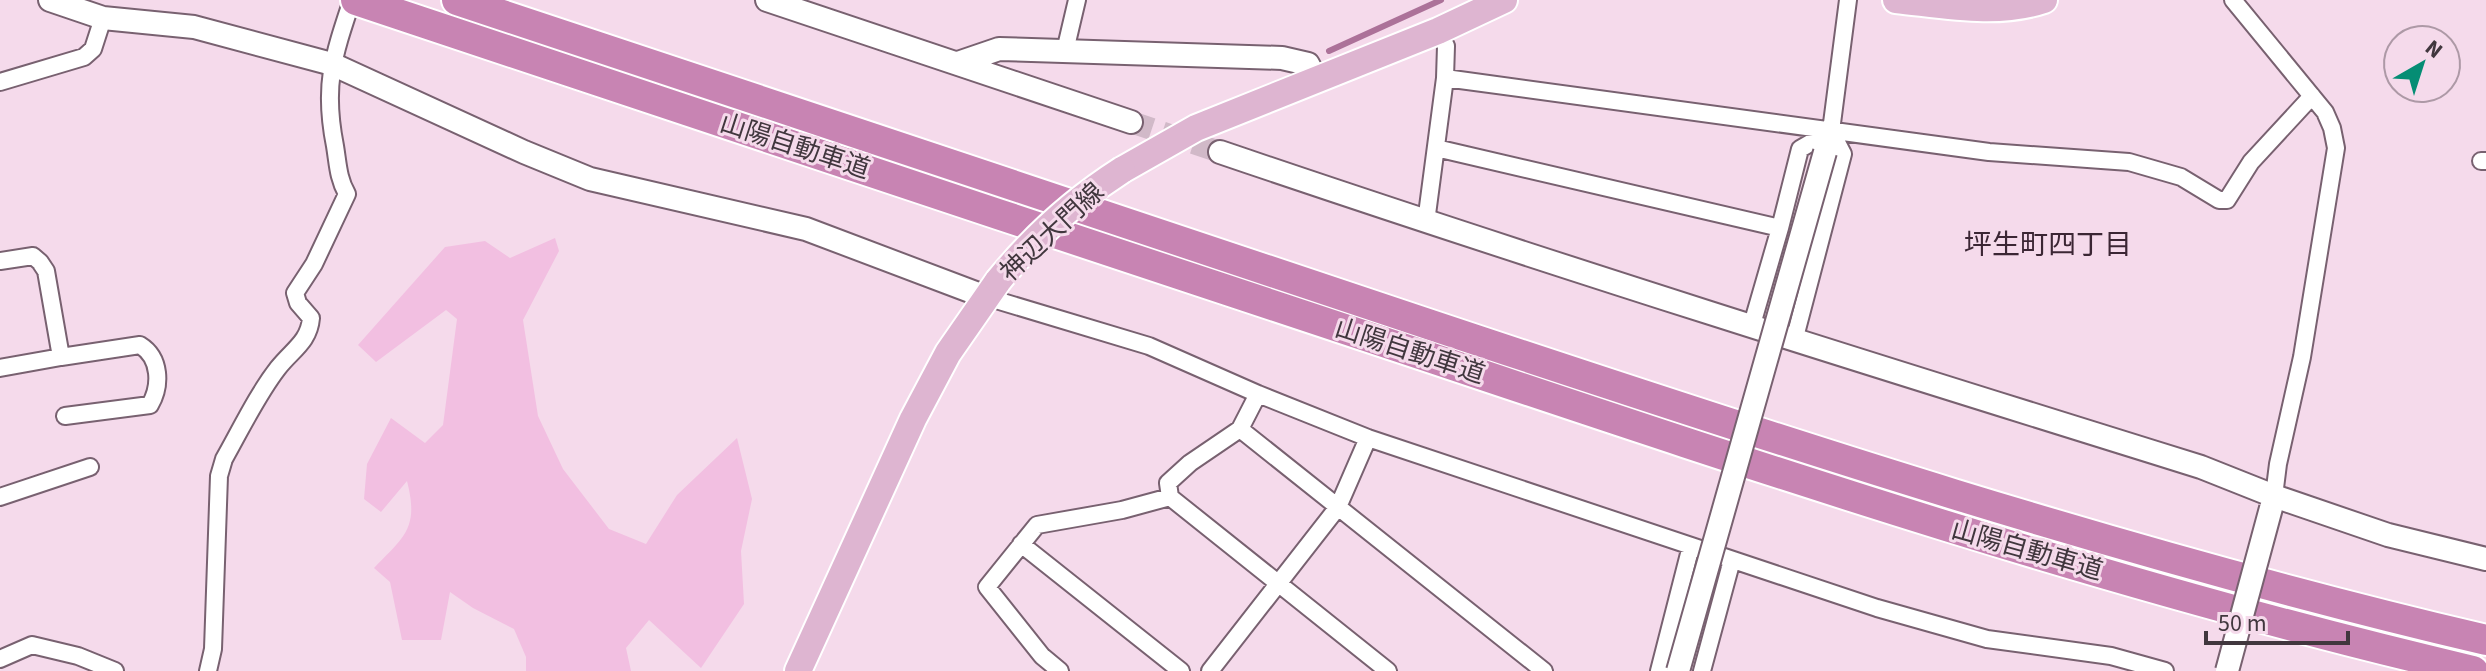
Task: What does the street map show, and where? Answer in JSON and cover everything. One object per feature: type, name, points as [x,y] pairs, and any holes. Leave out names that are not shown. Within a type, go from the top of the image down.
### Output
[{"type":"highway","name":"山陽自動車道","points":[[354,0],[1668,437],[1936,523],[2275,622],[2473,671]]},
{"type":"highway","name":"山陽自動車道","points":[[457,0],[1943,492],[2267,584],[2486,640]]},
{"type":"main road","name":"神辺大門線","points":[[798,671],[913,419],[948,353],[1019,256],[1088,192],[1196,128],[1438,31],[1504,0]]},
{"type":"main road","points":[[1896,0],[1972,9],[2044,0]]},
{"type":"street","points":[[50,0],[103,18],[194,27],[334,58],[524,152],[590,179],[806,229],[992,289],[1149,346],[1368,438],[1877,608],[1987,639],[2111,656],[2165,671]]},
{"type":"street","points":[[208,671],[213,649],[219,476],[224,459],[278,368],[304,341],[311,328],[311,318],[298,303],[295,293],[314,264],[347,194],[339,179],[328,98],[334,58],[354,0]]},
{"type":"street","points":[[767,0],[1131,122]]},
{"type":"street","points":[[1065,51],[1077,0]]},
{"type":"street","points":[[1678,671],[1828,142],[1848,0]]},
{"type":"street","points":[[2227,671],[2273,502],[2278,464],[2305,342],[2336,148],[2325,112],[2233,0]]},
{"type":"street","points":[[0,82],[84,57],[93,49],[103,18]]},
{"type":"street","points":[[1426,222],[1445,78],[1446,46],[1438,31]]},
{"type":"street","points":[[958,63],[999,49],[1282,58],[1308,64],[1316,79]]},
{"type":"street","points":[[1022,85],[1013,70],[1016,60],[1033,49]]},
{"type":"street","points":[[1445,78],[1828,142],[2129,162],[2181,177],[2219,200],[2227,200],[2251,162],[2312,96]]},
{"type":"street","points":[[1751,328],[1800,149],[1828,142]]},
{"type":"street","points":[[1794,341],[1843,154],[1828,142]]},
{"type":"street","points":[[1436,148],[1780,228]]},
{"type":"street","points":[[1220,152],[1751,328],[2201,467],[2273,502],[2486,559]]},
{"type":"street","points":[[0,261],[33,256],[46,271],[61,357]]},
{"type":"street","points":[[0,368],[140,345],[150,351],[155,363],[158,390],[150,405],[65,416]]},
{"type":"street","points":[[1258,394],[1240,429],[1190,463],[1168,483],[1170,497],[1388,671]]},
{"type":"street","points":[[1240,429],[1544,671]]},
{"type":"street","points":[[1210,671],[1338,507],[1368,438]]},
{"type":"street","points":[[0,497],[90,467]]},
{"type":"street","points":[[1060,671],[1042,656],[987,587],[1037,525],[1122,510],[1170,497]]},
{"type":"street","points":[[1021,544],[1181,671]]},
{"type":"street","points":[[1659,671],[1691,546]]},
{"type":"street","points":[[1702,671],[1732,560]]},
{"type":"street","points":[[0,659],[32,645],[78,656],[115,671]]},
{"type":"shaded area","points":[[555,238],[559,251],[523,320],[538,416],[563,469],[609,529],[646,544],[677,495],[737,438],[752,499],[741,551],[744,604],[701,668],[649,620],[626,648],[631,671],[526,671],[526,657],[514,629],[450,592],[441,640],[402,640],[390,582],[374,568],[407,530],[411,510],[407,481],[381,512],[364,499],[367,464],[391,418],[425,443],[443,425],[457,319],[446,310],[376,362],[358,345],[445,247],[485,241],[510,258]]},
{"type":"waterway","points":[[1329,51],[1441,0]]},
{"type":"tunnel","points":[[1131,122],[1220,152]]},
{"type":"district","name":"坪生町四丁目","points":[[2048,245]]}]
